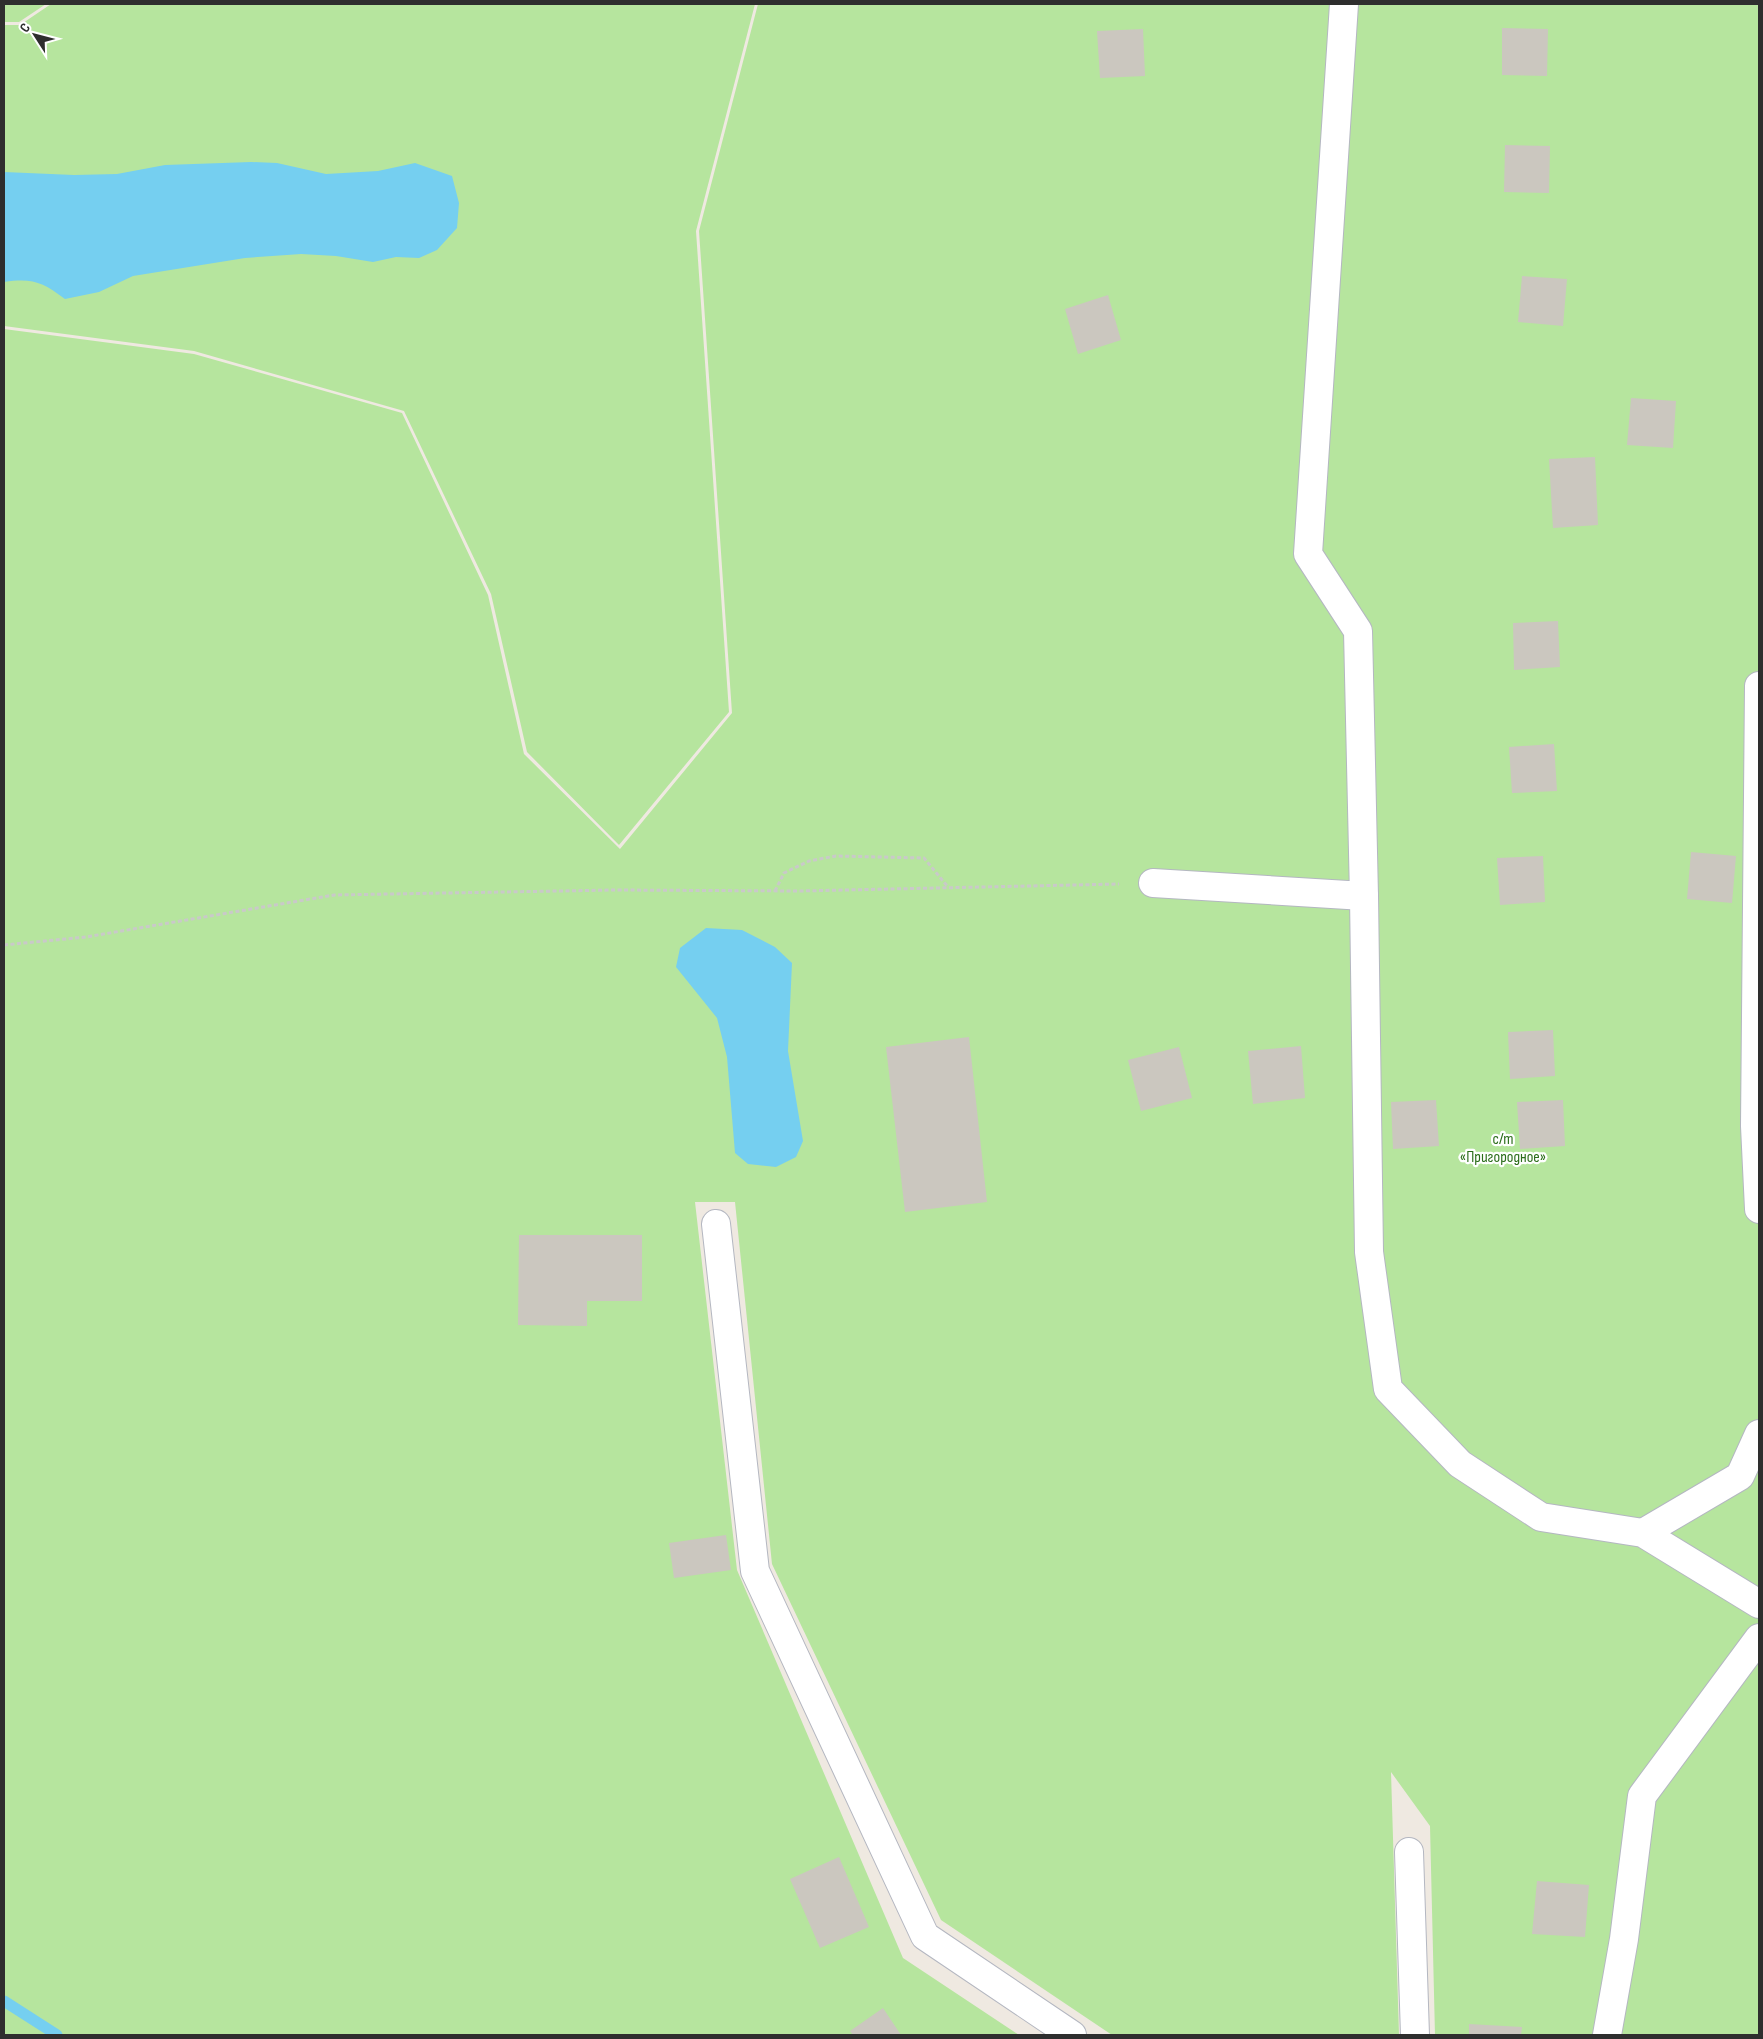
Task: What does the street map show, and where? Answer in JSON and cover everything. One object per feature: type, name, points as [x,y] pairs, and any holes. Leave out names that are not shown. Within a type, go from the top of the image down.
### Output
[{"type":"street","points":[[1344,4],[1308,554],[1358,631],[1369,1252],[1388,1389],[1460,1464],[1541,1518],[1644,1533],[1759,1604]]},
{"type":"street","points":[[1759,686],[1755,1126],[1759,1209]]},
{"type":"street","points":[[1153,883],[1364,896]]},
{"type":"street","points":[[716,1224],[755,1571],[925,1936],[1072,2035]]},
{"type":"street","points":[[1644,1533],[1740,1476],[1759,1434]]},
{"type":"street","points":[[1607,2035],[1624,1939],[1642,1796],[1759,1638]]},
{"type":"street","points":[[1409,1852],[1416,2035]]},
{"type":"path","points":[[775,891],[784,873],[809,861],[836,856],[924,858],[948,888]]},
{"type":"path","points":[[4,945],[86,937],[334,895],[615,890],[775,891],[1153,883]]},
{"type":"green space","points":[[4,4],[46,4],[19,22],[4,22]]},
{"type":"green space","points":[[51,4],[755,4],[696,231],[729,712],[619,845],[527,752],[491,594],[404,411],[194,351],[4,326],[4,25],[20,25]]},
{"type":"green space","name":"с/т «Пригородное»","points":[[758,4],[1759,4],[1759,2035],[1435,2035],[1430,1826],[1391,1772],[1399,2035],[1112,2035],[941,1920],[772,1564],[735,1202],[695,1202],[737,1570],[903,1958],[1019,2035],[4,2035],[4,329],[194,354],[402,413],[488,595],[524,754],[620,849],[732,713],[699,231]]},
{"type":"water","points":[[277,163],[326,174],[378,171],[415,163],[452,176],[459,203],[457,228],[437,250],[419,258],[396,257],[373,262],[336,256],[301,254],[245,258],[133,276],[99,292],[65,299],[43,285],[30,281],[4,282],[4,172],[74,175],[117,174],[165,165]]},
{"type":"water","points":[[706,928],[742,930],[775,947],[792,963],[788,1051],[803,1141],[796,1157],[776,1167],[748,1164],[735,1153],[727,1057],[717,1018],[676,967],[680,948]]},
{"type":"building","points":[[1502,28],[1548,29],[1547,76],[1502,75]]},
{"type":"building","points":[[1143,29],[1145,76],[1100,78],[1097,31]]},
{"type":"building","points":[[1505,145],[1550,146],[1549,193],[1504,192]]},
{"type":"building","points":[[1522,276],[1567,279],[1563,326],[1518,322]]},
{"type":"building","points":[[1108,295],[1121,340],[1078,354],[1065,309]]},
{"type":"building","points":[[1631,398],[1676,401],[1673,448],[1627,445]]},
{"type":"building","points":[[1595,457],[1598,525],[1553,528],[1549,459]]},
{"type":"building","points":[[1558,621],[1560,667],[1514,670],[1513,623]]},
{"type":"building","points":[[1554,744],[1557,791],[1512,793],[1509,747]]},
{"type":"building","points":[[1691,852],[1736,856],[1732,903],[1687,899]]},
{"type":"building","points":[[1543,856],[1545,902],[1500,905],[1497,858]]},
{"type":"building","points":[[1553,1030],[1555,1076],[1510,1079],[1508,1032]]},
{"type":"building","points":[[969,1037],[987,1202],[905,1212],[886,1047]]},
{"type":"building","points":[[1301,1046],[1305,1098],[1253,1104],[1248,1051]]},
{"type":"building","points":[[1179,1047],[1192,1098],[1141,1111],[1128,1060]]},
{"type":"building","points":[[1436,1100],[1439,1146],[1393,1149],[1391,1102]]},
{"type":"building","points":[[1563,1100],[1565,1146],[1520,1149],[1517,1102]]},
{"type":"building","points":[[519,1235],[642,1235],[642,1301],[587,1301],[587,1326],[518,1325]]},
{"type":"building","points":[[726,1535],[731,1570],[674,1578],[669,1543]]},
{"type":"building","points":[[839,1857],[869,1927],[820,1948],[790,1879]]},
{"type":"building","points":[[1537,1881],[1589,1885],[1585,1937],[1532,1934]]},
{"type":"building","points":[[883,2008],[901,2035],[853,2035],[850,2031]]},
{"type":"building","points":[[1469,2024],[1522,2027],[1521,2035],[1469,2035]]},
{"type":"waterway","points":[[4,2001],[57,2035]]}]
